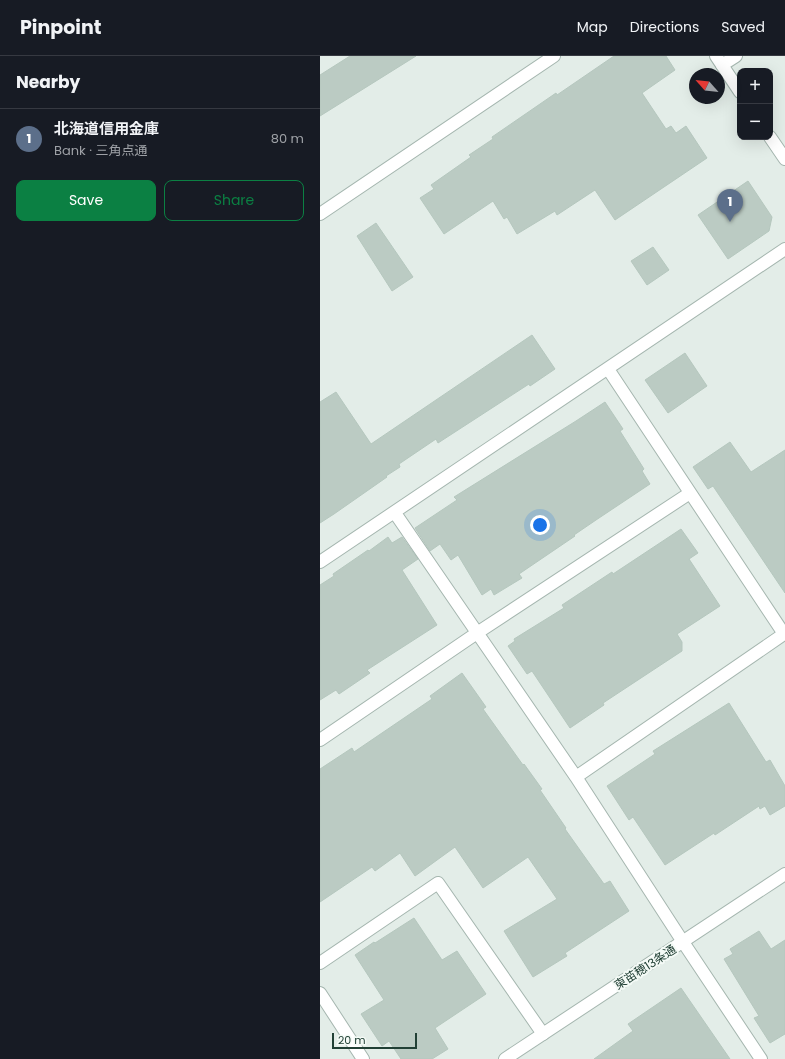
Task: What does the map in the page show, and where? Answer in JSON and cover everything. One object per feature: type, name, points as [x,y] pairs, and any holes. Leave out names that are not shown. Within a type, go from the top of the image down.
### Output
[{"type":"street","points":[[320,214],[554,56]]},
{"type":"street","points":[[736,56],[719,61],[737,88]]},
{"type":"street","points":[[772,140],[785,159]]},
{"type":"street","points":[[320,562],[785,250]]},
{"type":"street","points":[[576,777],[784,634],[608,368]]},
{"type":"street","points":[[320,740],[477,632],[690,493]]},
{"type":"street","points":[[395,513],[576,777],[683,942],[762,1059]]},
{"type":"street","name":"東苗穂13条通","points":[[505,1059],[785,874]]},
{"type":"street","points":[[320,963],[438,883],[543,1034]]},
{"type":"street","points":[[320,993],[363,1059]]},
{"type":"building","points":[[350,56],[416,56],[320,116],[320,75]]},
{"type":"building","points":[[614,56],[666,56],[675,70],[642,93],[666,129],[671,126],[676,133],[686,126],[707,158],[615,220],[595,190],[557,215],[555,211],[517,234],[507,217],[504,219],[493,201],[444,234],[420,198],[434,189],[431,185],[471,157],[469,155],[493,139],[492,137],[556,93],[557,95]]},
{"type":"building","points":[[748,181],[772,217],[769,231],[728,259],[698,215]]},
{"type":"building","points":[[376,223],[413,277],[392,291],[357,236]]},
{"type":"building","points":[[653,247],[669,270],[647,285],[631,261]]},
{"type":"building","points":[[532,335],[555,369],[530,386],[529,384],[438,443],[436,439],[399,464],[400,467],[386,476],[387,477],[320,523],[320,402],[336,392],[371,444]]},
{"type":"building","points":[[685,353],[707,386],[668,413],[645,380]]},
{"type":"building","points":[[605,402],[623,429],[620,431],[644,469],[642,471],[650,484],[519,574],[522,578],[494,595],[491,589],[482,595],[458,555],[451,560],[440,544],[430,551],[415,528],[457,500],[454,497]]},
{"type":"building","points":[[730,442],[751,472],[785,450],[785,593],[713,486],[708,489],[693,467]]},
{"type":"building","points":[[681,529],[698,553],[689,559],[720,606],[677,634],[682,642],[682,651],[603,703],[604,705],[570,728],[532,671],[527,674],[508,646],[515,641],[514,639],[564,608],[562,605],[612,572],[613,574]]},
{"type":"building","points":[[388,537],[392,543],[402,537],[418,559],[402,570],[437,625],[367,670],[370,673],[339,694],[336,690],[320,700],[320,585],[334,576],[333,574]]},
{"type":"building","points":[[462,673],[486,707],[483,709],[542,789],[540,790],[566,828],[565,829],[604,884],[610,881],[629,911],[565,953],[567,956],[533,977],[504,931],[557,899],[528,857],[483,888],[455,847],[415,876],[400,853],[375,871],[372,867],[320,902],[320,769],[352,748],[354,752],[432,699],[430,696]]},
{"type":"building","points":[[729,703],[766,762],[770,760],[785,786],[785,806],[770,815],[765,806],[760,809],[759,806],[665,865],[633,817],[629,820],[607,786],[655,754],[653,751]]},
{"type":"building","points":[[414,918],[442,960],[457,951],[486,994],[435,1028],[448,1049],[432,1059],[401,1059],[389,1041],[382,1046],[361,1014],[384,1000],[355,955]]},
{"type":"building","points":[[759,931],[771,949],[785,940],[785,1034],[770,1043],[754,1018],[759,1016],[724,959],[733,954],[730,949]]},
{"type":"building","points":[[681,988],[730,1059],[594,1059],[633,1031],[628,1024]]},
{"type":"place","name":"北海道信用金庫","points":[[730,222]]}]
